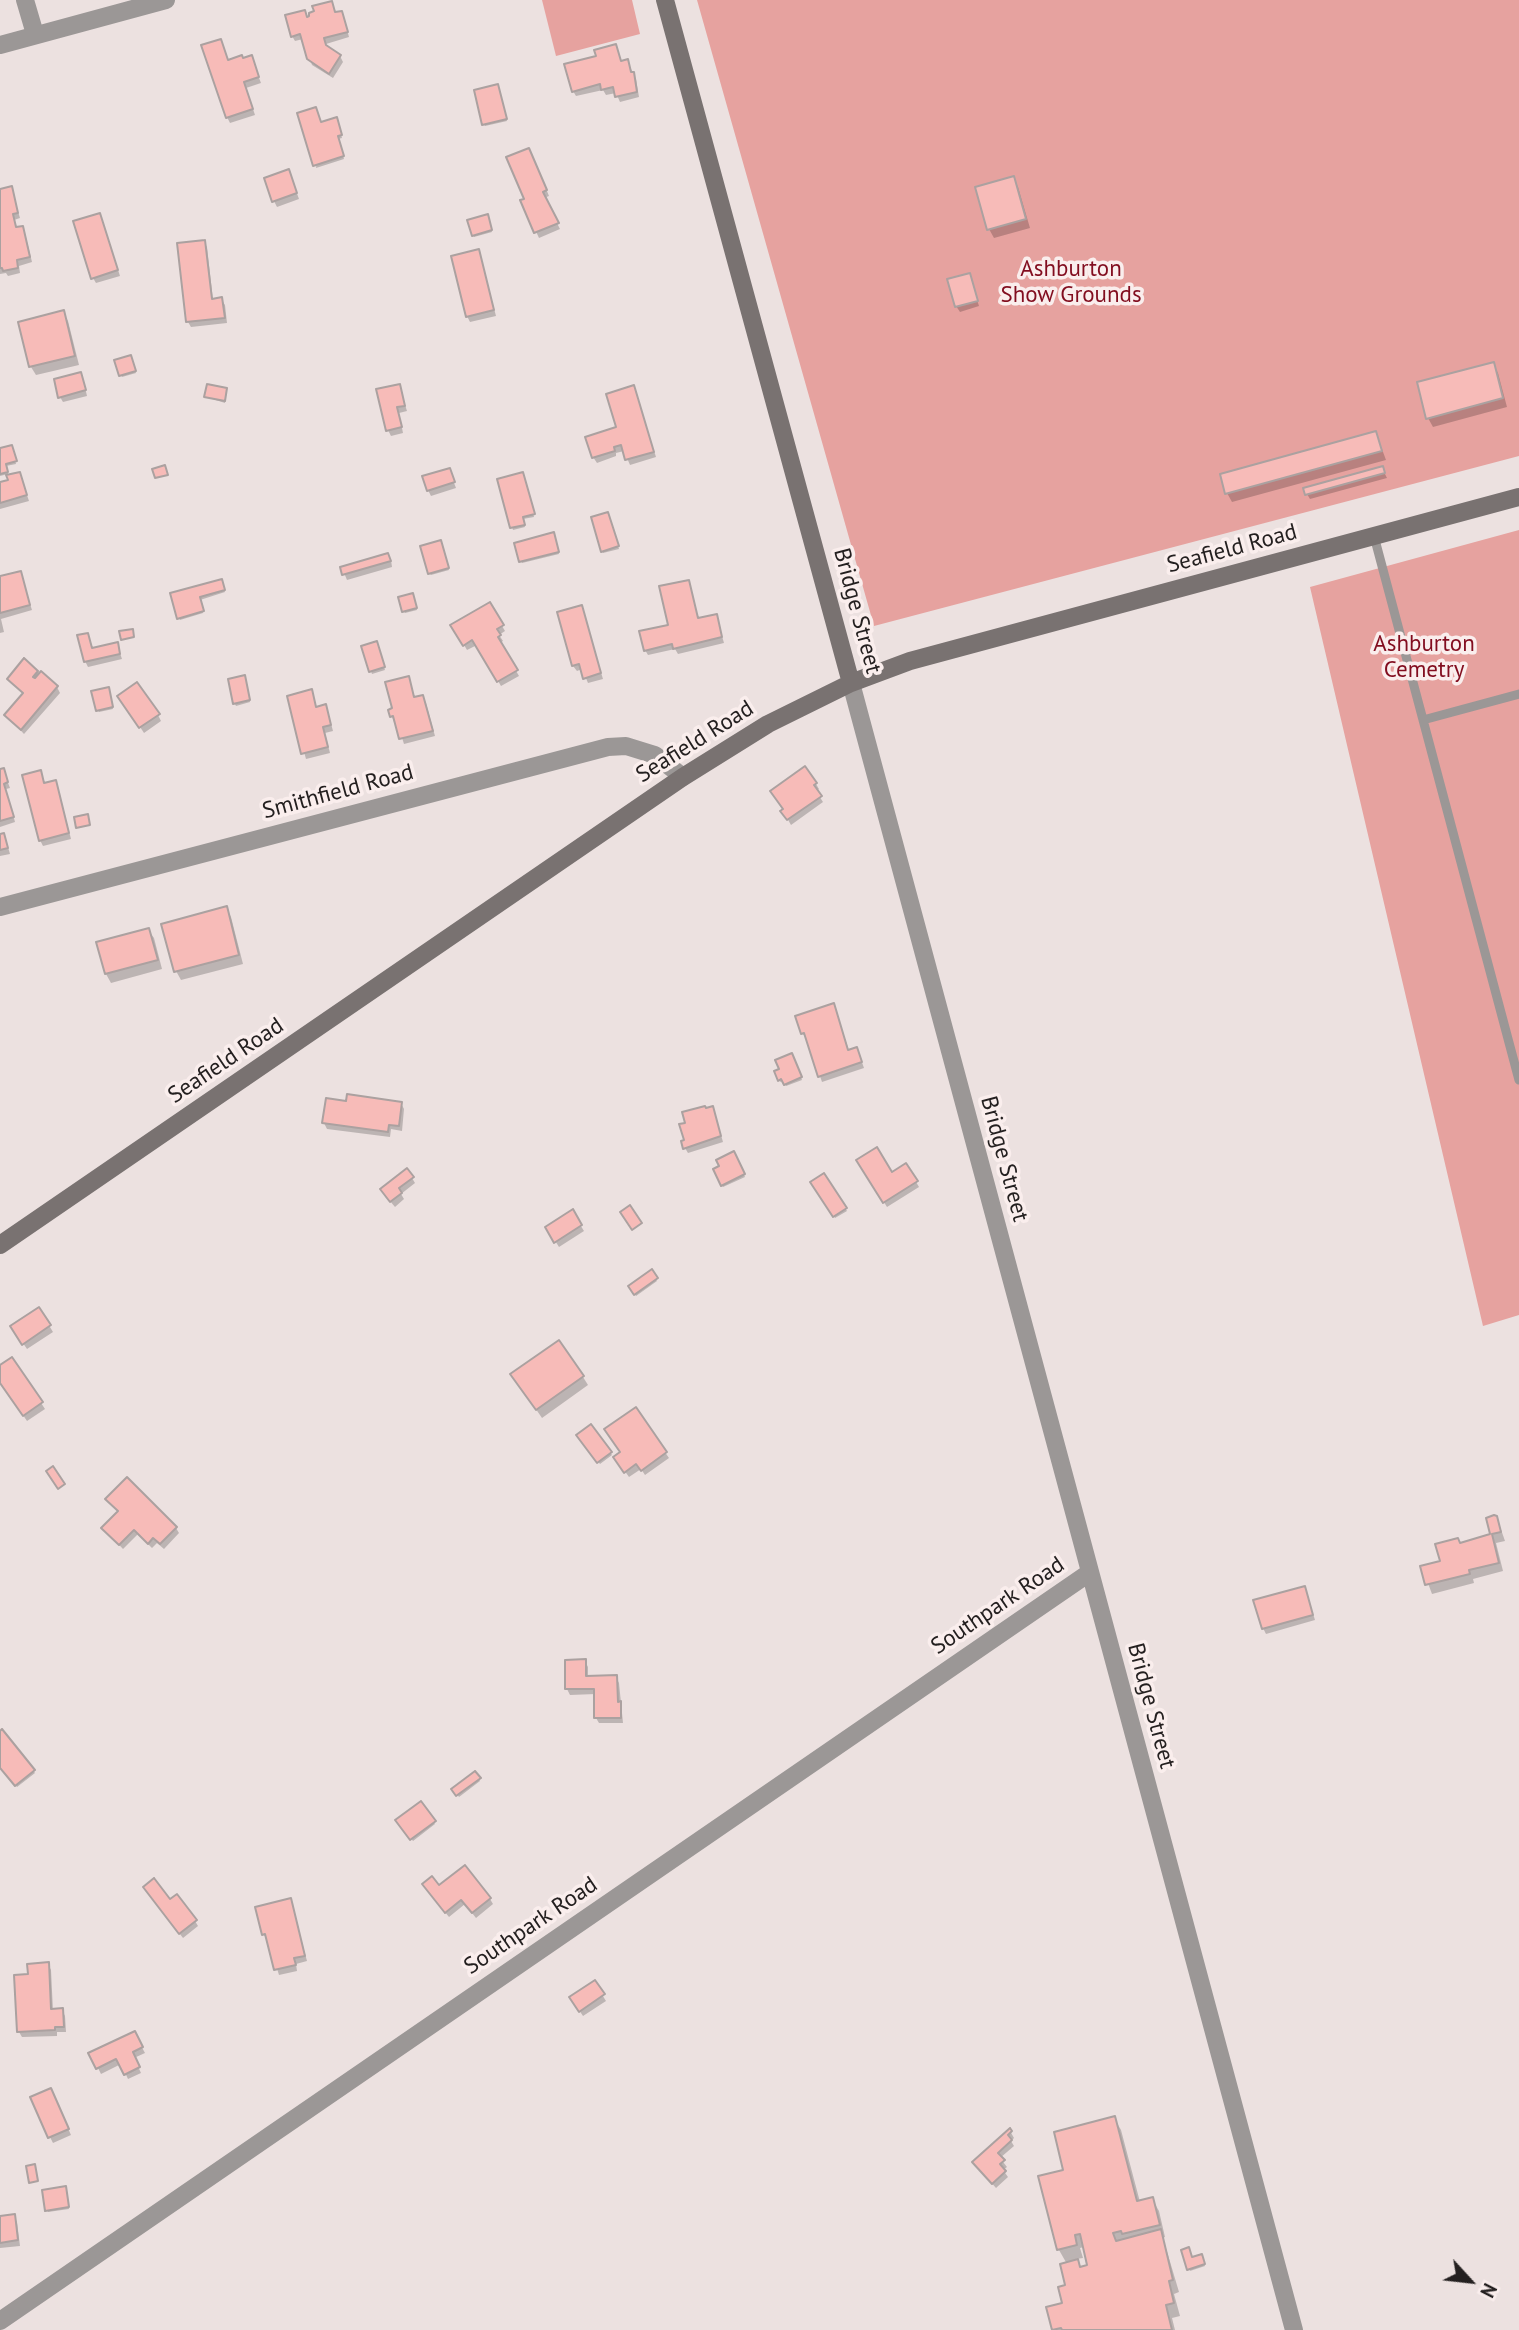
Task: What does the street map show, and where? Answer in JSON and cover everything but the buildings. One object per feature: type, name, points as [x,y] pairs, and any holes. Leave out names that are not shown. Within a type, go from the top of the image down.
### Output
[{"type":"street","points":[[25,0],[35,34]]},
{"type":"street","points":[[0,45],[166,0]]},
{"type":"street","name":"Bridge Street","points":[[665,0],[1294,2330]]},
{"type":"street","name":"Seafield Road","points":[[0,1245],[683,777],[768,724],[851,683],[909,661],[1519,497]]},
{"type":"street","name":"Smithfield Road","points":[[0,907],[608,747],[626,746],[655,755],[683,777]]},
{"type":"street","name":"Southpark Road","points":[[0,2321],[1089,1573]]},
{"type":"lane","points":[[1374,536],[1519,1080]]},
{"type":"lane","points":[[1423,720],[1519,694]]},
{"type":"green space","points":[[542,0],[632,0],[640,34],[556,56]]},
{"type":"green space","name":"Ashburton Show Grounds","points":[[697,0],[1519,0],[1519,456],[874,626]]},
{"type":"green space","name":"Ashburton Cemetry","points":[[1519,530],[1519,1315],[1483,1326],[1310,587]]}]
